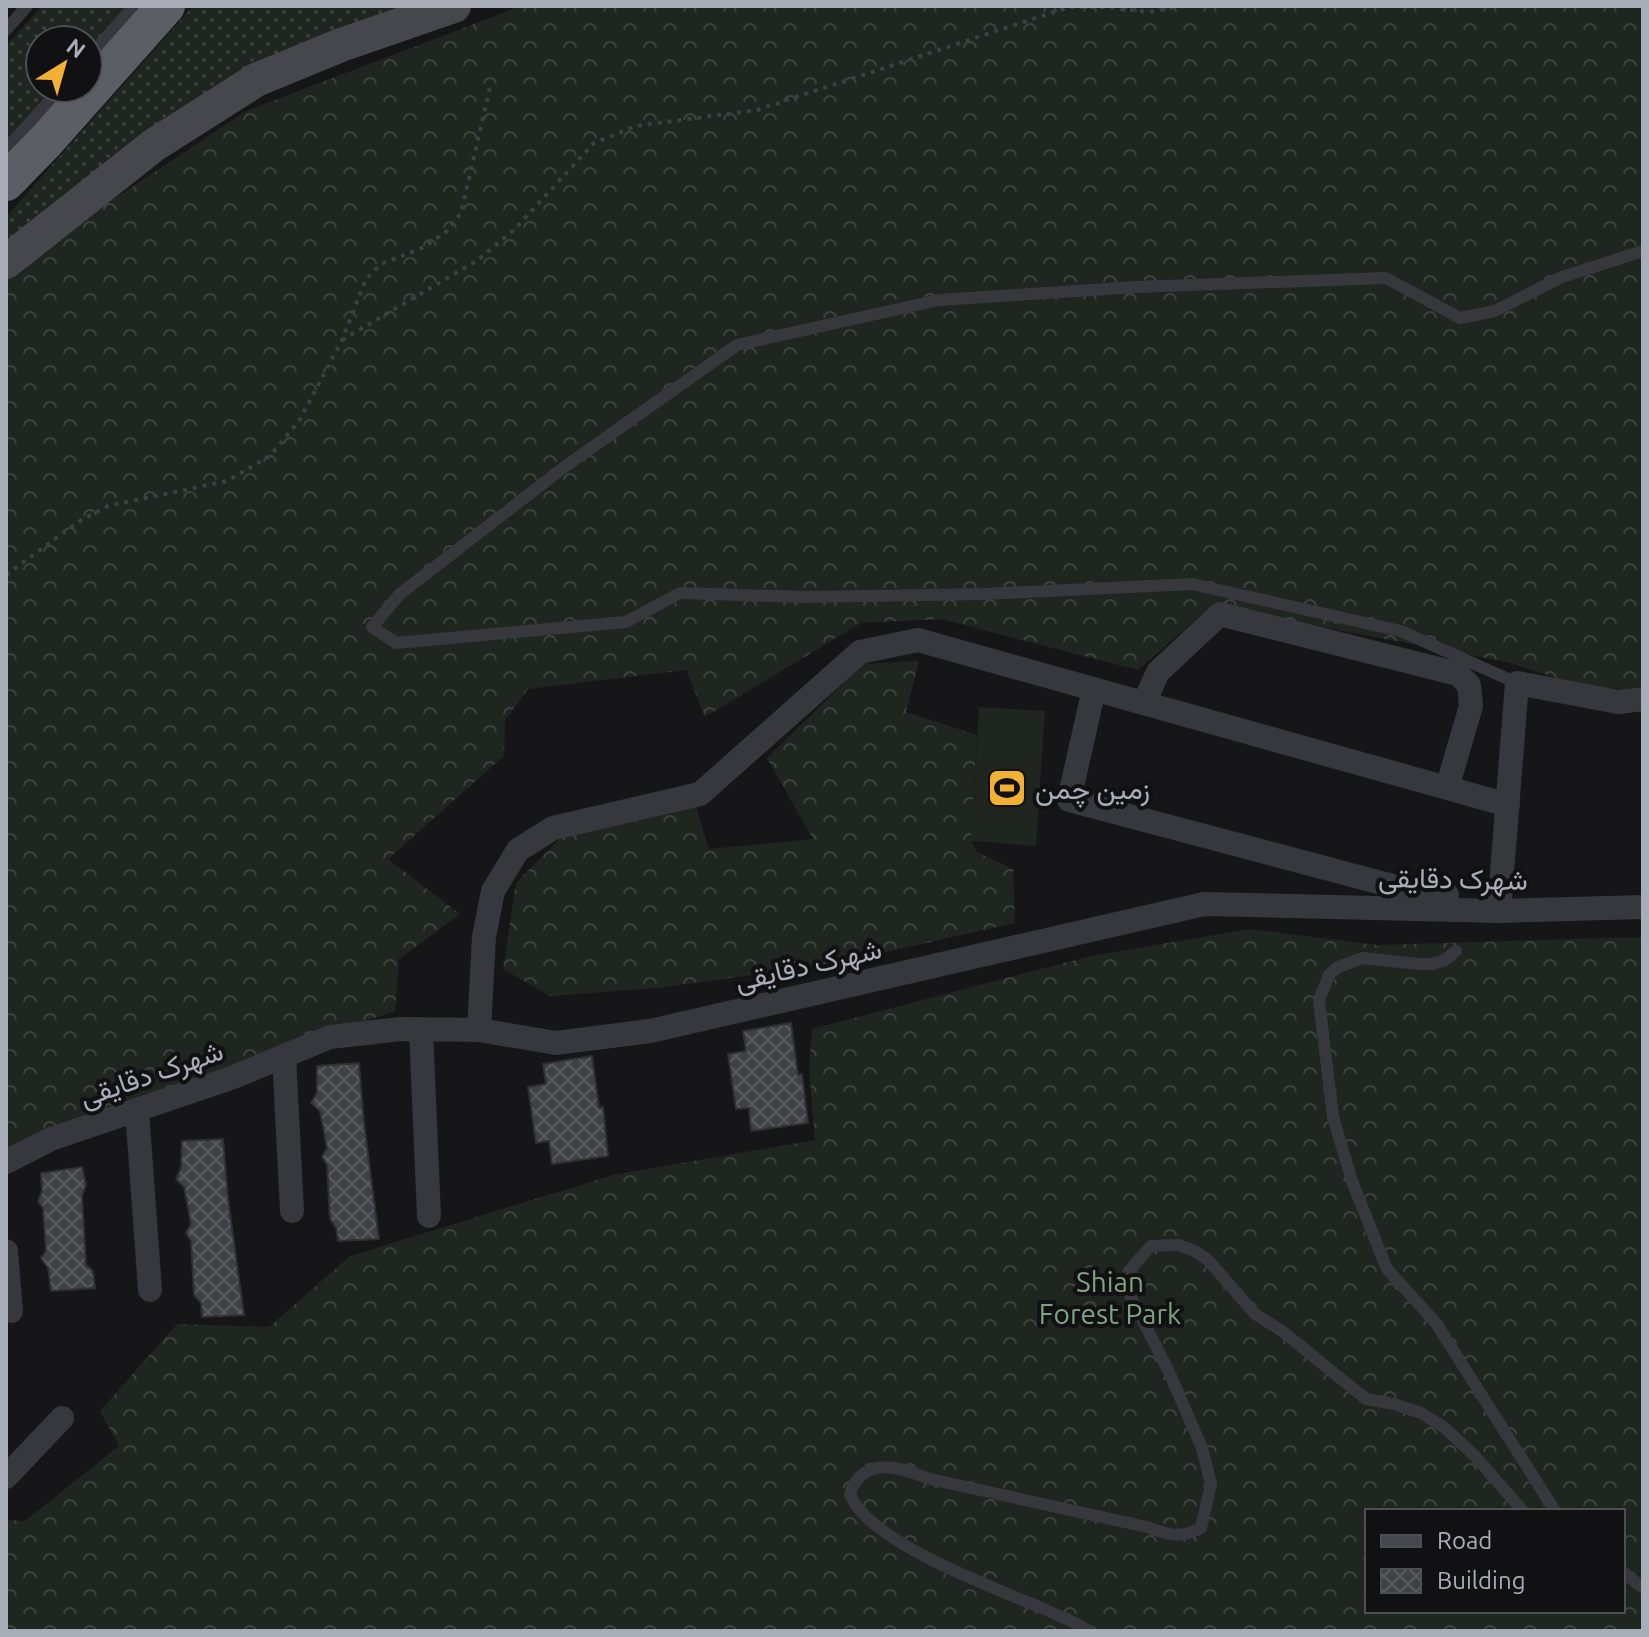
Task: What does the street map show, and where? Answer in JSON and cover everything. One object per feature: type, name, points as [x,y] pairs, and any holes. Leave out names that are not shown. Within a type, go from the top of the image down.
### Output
[{"type":"highway","points":[[6,182],[166,6]]},
{"type":"main road","points":[[6,262],[154,145],[256,80],[341,45],[454,6]]},
{"type":"street","points":[[1144,703],[1158,672],[1220,614],[1458,674],[1469,685],[1471,706],[1447,788]]},
{"type":"street","points":[[479,1030],[484,937],[493,891],[518,850],[553,828],[700,794],[860,652],[918,640],[1508,805]]},
{"type":"street","points":[[1499,911],[1517,683],[1618,702],[1643,699]]},
{"type":"street","points":[[1094,689],[1069,800],[1404,889],[1447,895]]},
{"type":"street","name":"شهرک دقایقی","points":[[6,1162],[51,1139],[330,1037],[421,1030],[479,1030],[556,1043],[650,1031],[1204,904],[1499,911],[1643,907]]},
{"type":"street","points":[[421,1030],[429,1216]]},
{"type":"street","points":[[284,1056],[292,1211]]},
{"type":"street","points":[[137,1110],[150,1290]]},
{"type":"street","points":[[6,1251],[11,1311]]},
{"type":"street","points":[[6,1477],[62,1418]]},
{"type":"lane","points":[[6,30],[27,6]]},
{"type":"lane","points":[[104,40],[134,6]]},
{"type":"lane","points":[[6,149],[47,104]]},
{"type":"lane","points":[[1517,683],[1401,631],[1192,584],[984,594],[805,597],[680,593],[626,622],[396,643],[372,627],[400,594],[425,574],[563,468],[737,345],[939,300],[1168,286],[1386,278],[1460,318],[1495,311],[1562,277],[1643,251]]},
{"type":"lane","points":[[1456,951],[1445,960],[1432,964],[1363,958],[1338,967],[1329,975],[1319,1000],[1333,1117],[1352,1181],[1387,1269],[1436,1323],[1554,1509]]},
{"type":"lane","points":[[1088,1631],[925,1557],[879,1528],[853,1504],[850,1494],[858,1478],[887,1466],[930,1479],[1125,1522],[1173,1537],[1201,1528],[1211,1484],[1202,1448],[1169,1372],[1130,1295],[1132,1267],[1151,1246],[1178,1245],[1202,1256],[1255,1314],[1282,1331],[1366,1399],[1421,1413],[1445,1428],[1474,1455],[1521,1509]]},
{"type":"lane","points":[[1625,1574],[1643,1591]]},
{"type":"path","points":[[342,340],[478,260],[513,231],[594,143],[636,126],[757,110],[1069,7],[1148,12],[1183,6]]},
{"type":"path","points":[[6,575],[78,522],[108,506],[227,481],[270,456],[299,421],[342,340],[366,279],[381,264],[422,248],[446,232],[461,213],[490,87]]},
{"type":"green space","points":[[42,6],[128,6],[104,32],[104,24],[26,24]]},
{"type":"green space","points":[[193,6],[409,6],[6,247],[6,217]]},
{"type":"green space","points":[[521,6],[1643,6],[1643,686],[1624,689],[1585,687],[1507,662],[1211,606],[1138,670],[941,619],[861,623],[705,717],[686,670],[528,689],[505,720],[504,756],[388,859],[460,914],[399,959],[395,1011],[97,1114],[6,1151],[6,277],[96,211],[246,111]]},
{"type":"green space","points":[[24,26],[24,104],[40,104],[6,142],[6,46]]},
{"type":"green space","points":[[919,661],[906,712],[977,735],[971,841],[977,852],[1013,869],[1015,923],[837,963],[658,988],[550,996],[503,969],[516,883],[587,811],[689,784],[709,849],[813,839],[767,758],[863,664]]},
{"type":"green space","name":"زمین چمن","points":[[979,707],[1045,711],[1036,846],[971,841]]},
{"type":"green space","name":"Shian Forest Park","points":[[1250,929],[1377,945],[1643,937],[1643,1631],[6,1631],[6,1520],[25,1521],[119,1446],[100,1411],[177,1324],[269,1327],[350,1256],[613,1175],[815,1140],[809,1070],[812,1029],[1091,956]]},
{"type":"building","points":[[791,1023],[808,1123],[751,1131],[749,1108],[736,1109],[728,1054],[746,1051],[743,1031]]},
{"type":"building","points":[[592,1056],[599,1108],[603,1107],[608,1156],[552,1164],[549,1141],[536,1143],[528,1087],[546,1084],[543,1064]]},
{"type":"building","points":[[359,1063],[379,1239],[338,1241],[336,1228],[330,1219],[327,1165],[322,1157],[327,1148],[320,1111],[311,1103],[317,1093],[317,1066]]},
{"type":"building","points":[[223,1139],[244,1315],[202,1317],[201,1303],[194,1295],[191,1241],[186,1233],[191,1224],[184,1187],[176,1179],[181,1168],[182,1141]]},
{"type":"building","points":[[82,1167],[86,1185],[82,1196],[86,1265],[93,1271],[95,1288],[51,1291],[48,1268],[41,1258],[46,1251],[43,1208],[38,1201],[42,1191],[41,1173]]},
{"type":"place","name":"زمین چمن","points":[[1007,788]]}]
